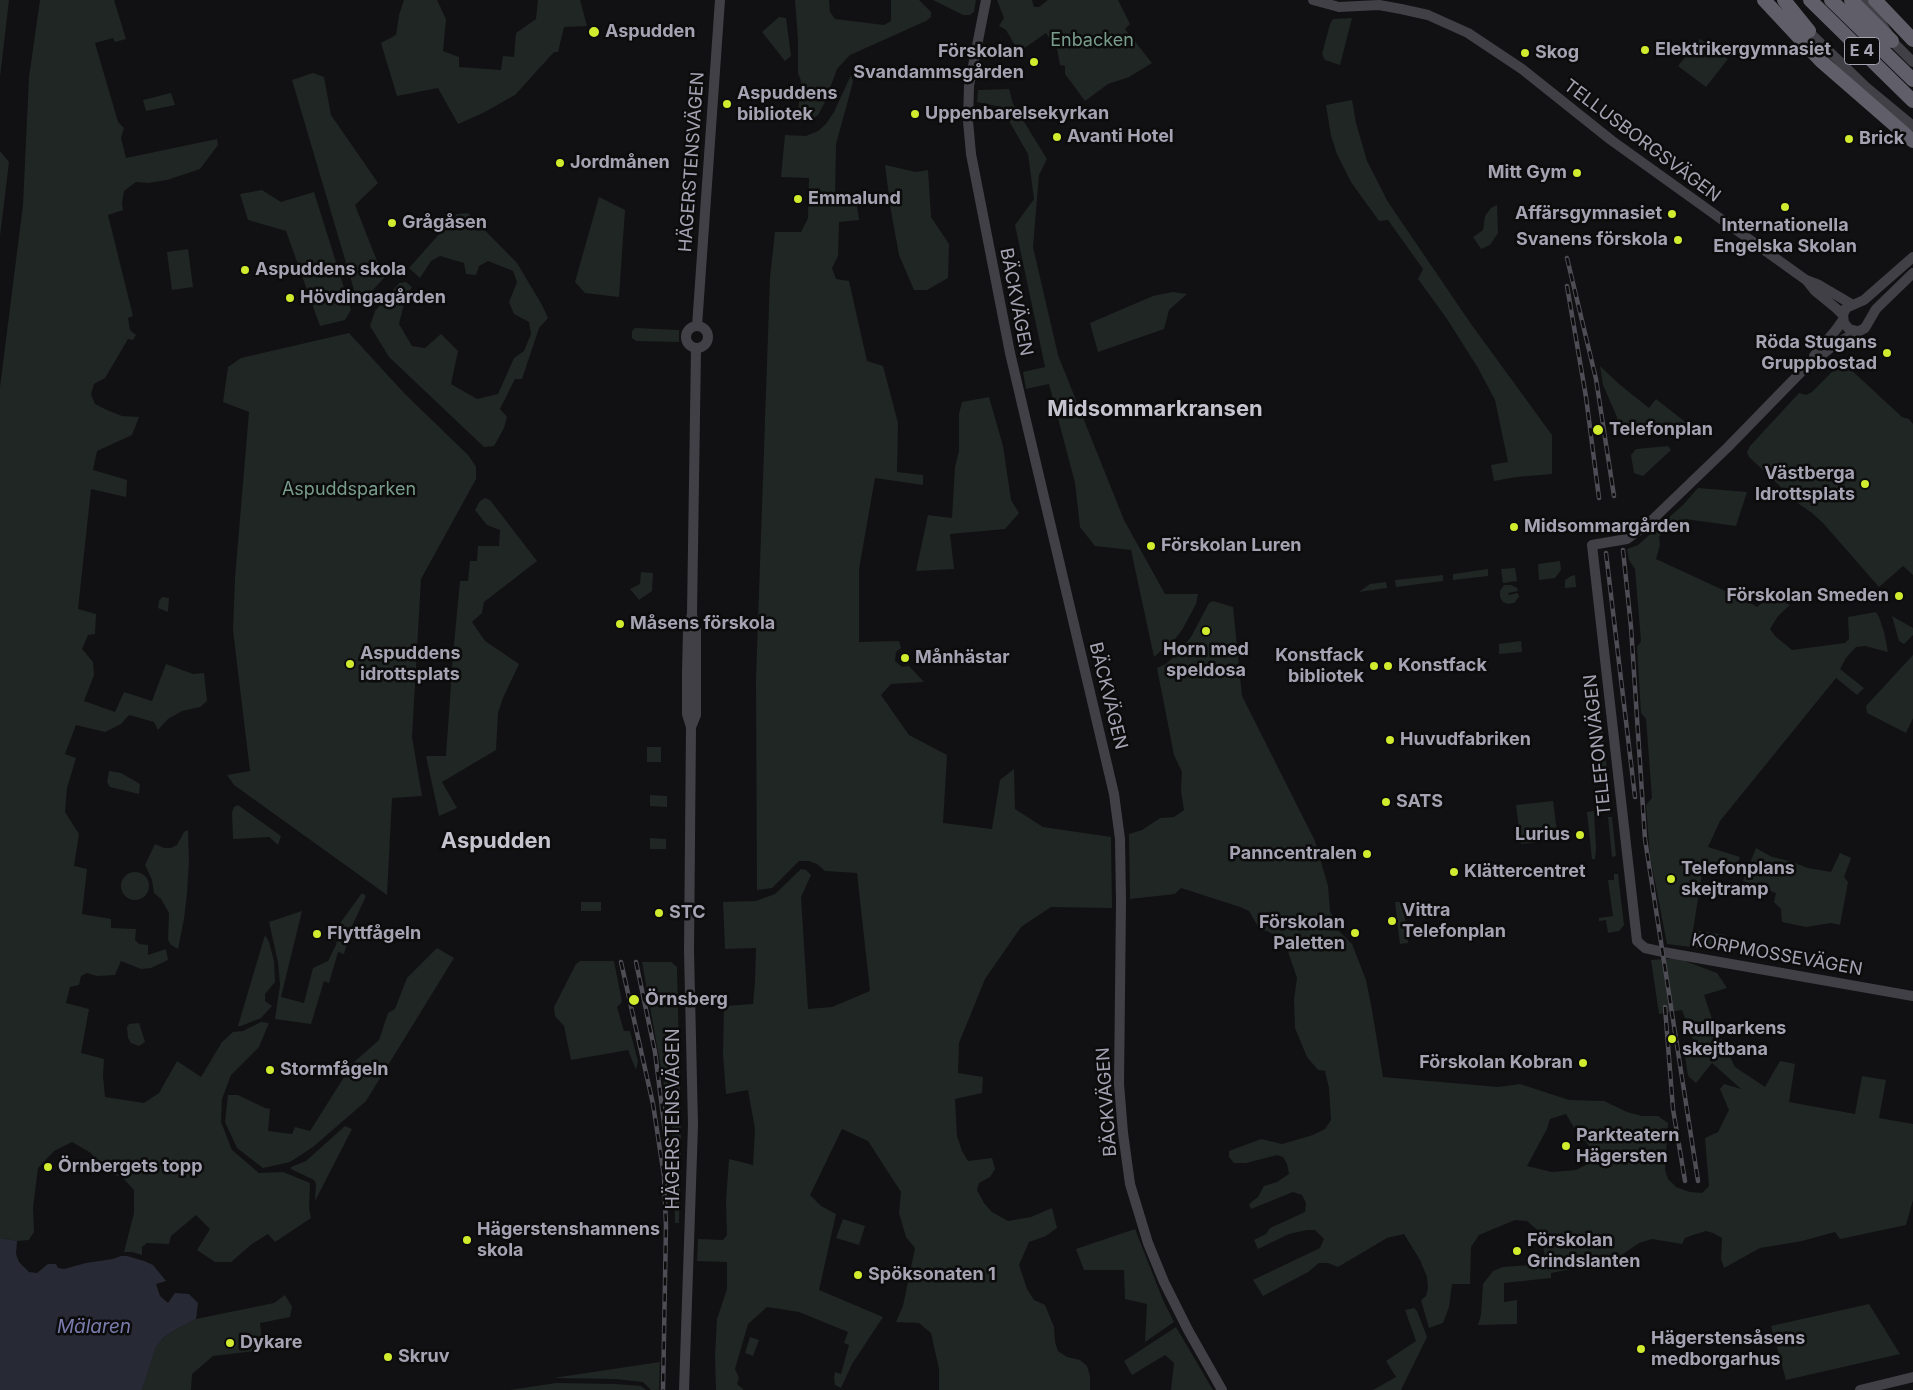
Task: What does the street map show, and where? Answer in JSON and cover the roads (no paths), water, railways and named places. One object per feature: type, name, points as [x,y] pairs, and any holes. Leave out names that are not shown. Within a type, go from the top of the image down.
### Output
[{"type":"highway","points":[[1764,0],[1821,60],[1913,141]]},
{"type":"highway","points":[[1784,0],[1809,31]]},
{"type":"highway","name":"E 4","points":[[1810,0],[1913,101]]},
{"type":"highway","name":"E 4","points":[[1831,0],[1913,80]]},
{"type":"highway","points":[[1851,0],[1892,41]]},
{"type":"highway","points":[[1875,0],[1913,40]]},
{"type":"street","name":"HÄGERSTENSVÄGEN","points":[[696,326],[720,0]]},
{"type":"street","name":"BÄCKVÄGEN","points":[[986,0],[969,86],[968,121],[970,146],[1010,353],[1114,794],[1120,839],[1121,892],[1119,1084],[1122,1134],[1130,1184],[1148,1243],[1164,1282],[1188,1330],[1222,1390]]},
{"type":"street","name":"TELLUSBORGSVÄGEN","points":[[1313,0],[1339,7],[1379,5],[1401,8],[1428,15],[1468,33],[1522,69],[1611,140],[1806,280],[1855,305]]},
{"type":"street","points":[[1776,0],[1866,87],[1913,126]]},
{"type":"street","points":[[1861,0],[1876,16],[1892,41],[1913,62]]},
{"type":"street","points":[[1803,370],[1843,318],[1846,308],[1855,305],[1875,292],[1913,256]]},
{"type":"street","points":[[1803,370],[1835,344],[1865,328],[1876,309],[1913,273]]},
{"type":"street","name":"TELLUSBORGSVÄGEN","points":[[1806,280],[1815,291],[1838,309],[1843,318]]},
{"type":"street","points":[[1855,305],[1866,310],[1869,320]]},
{"type":"street","points":[[1843,318],[1849,329],[1857,331]]},
{"type":"street","name":"HÄGERSTENSVÄGEN","points":[[696,326],[706,331],[708,338],[704,346],[696,349]]},
{"type":"street","name":"HÄGERSTENSVÄGEN","points":[[696,326],[688,330],[685,337],[688,344],[696,349]]},
{"type":"street","name":"HÄGERSTENSVÄGEN","points":[[684,1390],[693,1125],[689,951],[691,727],[687,714],[687,674],[688,630],[692,614],[696,349]]},
{"type":"street","name":"TELEFONVÄGEN","points":[[1638,941],[1592,545],[1627,539],[1648,523],[1728,447],[1803,370]]},
{"type":"street","name":"KORPMOSSEVÄGEN","points":[[1638,941],[1645,948],[1664,952],[1913,996]]},
{"type":"street","points":[[1860,1390],[1913,1377]]},
{"type":"water","name":"Mälaren","points":[[0,1238],[17,1241],[16,1254],[19,1262],[29,1272],[37,1273],[48,1264],[56,1264],[58,1268],[64,1269],[121,1256],[144,1261],[153,1265],[166,1281],[156,1284],[160,1296],[168,1303],[175,1293],[189,1294],[198,1303],[196,1319],[163,1338],[155,1348],[142,1390],[0,1390]]},
{"type":"railway","points":[[1567,258],[1596,379],[1614,496]]},
{"type":"railway","points":[[1567,286],[1586,397],[1599,498]]},
{"type":"railway","points":[[1623,550],[1631,627],[1645,839],[1698,1181]]},
{"type":"railway","points":[[1606,553],[1635,797]]},
{"type":"railway","points":[[621,962],[653,1104],[664,1176],[666,1226],[663,1390]]},
{"type":"railway","points":[[636,962],[655,1052],[666,1140]]},
{"type":"railway","points":[[1665,1007],[1673,1109],[1685,1181]]},
{"type":"place","name":"Aspudden","points":[[594,32]]},
{"type":"place","name":"Elektrikergymnasiet","points":[[1645,50]]},
{"type":"place","name":"Skog","points":[[1525,53]]},
{"type":"place","name":"Förskolan Svandammsgården","points":[[1034,62]]},
{"type":"place","name":"Aspuddens bibliotek","points":[[727,104]]},
{"type":"place","name":"Uppenbarelsekyrkan","points":[[915,114]]},
{"type":"place","name":"Avanti Hotel","points":[[1057,137]]},
{"type":"place","name":"Brick","points":[[1849,139]]},
{"type":"place","name":"Jordmånen","points":[[560,163]]},
{"type":"place","name":"Mitt Gym","points":[[1577,173]]},
{"type":"place","name":"Emmalund","points":[[798,199]]},
{"type":"place","name":"Internationella Engelska Skolan","points":[[1785,207]]},
{"type":"place","name":"Affärsgymnasiet","points":[[1672,214]]},
{"type":"place","name":"Grågåsen","points":[[392,223]]},
{"type":"place","name":"Svanens förskola","points":[[1678,240]]},
{"type":"place","name":"Aspuddens skola","points":[[245,270]]},
{"type":"place","name":"Hövdingagården","points":[[290,298]]},
{"type":"place","name":"Röda Stugans Gruppbostad","points":[[1887,353]]},
{"type":"place","name":"Telefonplan","points":[[1598,430]]},
{"type":"place","name":"Västberga Idrottsplats","points":[[1865,484]]},
{"type":"place","name":"Midsommargården","points":[[1514,527]]},
{"type":"place","name":"Förskolan Luren","points":[[1151,546]]},
{"type":"place","name":"Förskolan Smeden","points":[[1899,596]]},
{"type":"place","name":"Måsens förskola","points":[[620,624]]},
{"type":"place","name":"Horn med speldosa","points":[[1206,631]]},
{"type":"place","name":"Månhästar","points":[[905,658]]},
{"type":"place","name":"Aspuddens idrottsplats","points":[[350,664]]},
{"type":"place","name":"Konstfack bibliotek","points":[[1374,666]]},
{"type":"place","name":"Konstfack","points":[[1388,666]]},
{"type":"place","name":"Huvudfabriken","points":[[1390,740]]},
{"type":"place","name":"SATS","points":[[1386,802]]},
{"type":"place","name":"Lurius","points":[[1580,835]]},
{"type":"place","name":"Panncentralen","points":[[1367,854]]},
{"type":"place","name":"Klättercentret","points":[[1454,872]]},
{"type":"place","name":"Telefonplans skejtramp","points":[[1671,879]]},
{"type":"place","name":"STC","points":[[659,913]]},
{"type":"place","name":"Vittra Telefonplan","points":[[1392,921]]},
{"type":"place","name":"Förskolan Paletten","points":[[1355,933]]},
{"type":"place","name":"Flyttfågeln","points":[[317,934]]},
{"type":"place","name":"Örnsberg","points":[[634,1000]]},
{"type":"place","name":"Rullparkens skejtbana","points":[[1672,1039]]},
{"type":"place","name":"Förskolan Kobran","points":[[1583,1063]]},
{"type":"place","name":"Stormfågeln","points":[[270,1070]]},
{"type":"place","name":"Parkteatern Hägersten","points":[[1566,1146]]},
{"type":"place","name":"Örnbergets topp","points":[[48,1167]]},
{"type":"place","name":"Hägerstenshamnens skola","points":[[467,1240]]},
{"type":"place","name":"Förskolan Grindslanten","points":[[1517,1251]]},
{"type":"place","name":"Spöksonaten 1","points":[[858,1275]]},
{"type":"place","name":"Dykare","points":[[230,1343]]},
{"type":"place","name":"Hägerstensåsens medborgarhus","points":[[1641,1349]]},
{"type":"place","name":"Skruv","points":[[388,1357]]},
{"type":"district","name":"Midsommarkransen","points":[[1155,409]]},
{"type":"district","name":"Aspudden","points":[[496,841]]},
{"type":"park label","name":"Enbacken","points":[[1092,41]]},
{"type":"park label","name":"Aspuddsparken","points":[[349,490]]}]
